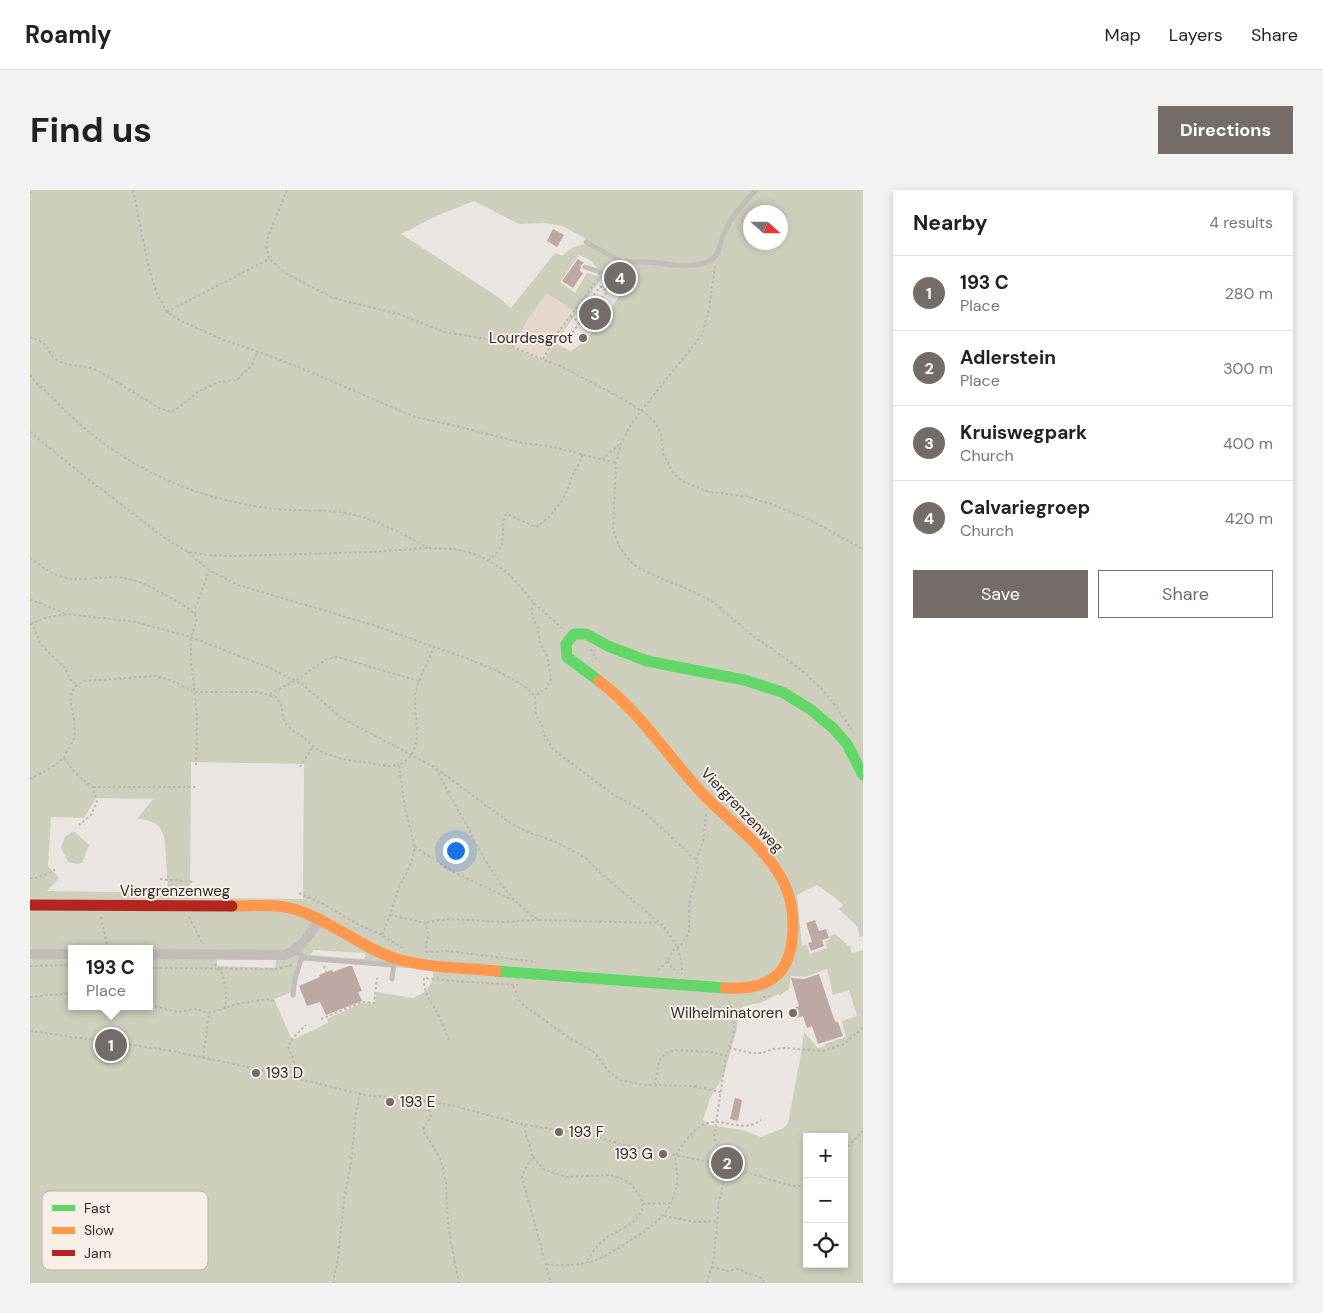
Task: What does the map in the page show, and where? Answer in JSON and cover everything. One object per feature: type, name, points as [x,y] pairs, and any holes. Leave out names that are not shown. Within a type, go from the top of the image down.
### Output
[{"type":"street","points":[[571,636],[584,633],[617,650],[645,660],[677,668],[754,682],[775,689],[815,713],[835,729],[844,739],[863,775]]},
{"type":"street","name":"Viergrenzenweg","points":[[30,905],[278,906],[299,910],[319,918],[380,952],[394,962],[640,982],[741,988],[758,986],[768,982],[782,971],[788,961],[794,936],[789,893],[779,873],[755,843],[712,804],[627,704],[569,659],[566,654],[566,646],[571,636]]},
{"type":"street","points":[[153,954],[287,955],[299,952],[319,918]]},
{"type":"street","points":[[30,954],[68,954]]},
{"type":"lane","points":[[585,267],[603,273],[622,262],[691,264],[709,261],[716,256],[733,216],[756,190]]},
{"type":"lane","points":[[586,242],[622,262]]},
{"type":"lane","points":[[299,952],[307,958],[394,962],[392,978]]},
{"type":"lane","points":[[293,994],[299,952]]},
{"type":"path","points":[[30,194],[32,190]]},
{"type":"path","points":[[133,190],[157,294],[167,312],[177,319],[222,340],[294,365],[415,417],[523,443],[554,447],[616,463]]},
{"type":"path","points":[[288,190],[267,240],[266,249],[269,258],[287,274],[333,298],[399,314],[445,332],[498,341],[582,377],[642,411],[656,424],[661,434],[663,454],[673,473],[682,481],[709,492],[745,496],[772,504],[812,521],[863,549]]},
{"type":"path","points":[[602,459],[620,443],[631,425],[702,335],[709,310],[716,256]]},
{"type":"path","points":[[167,312],[269,258]]},
{"type":"path","points":[[612,276],[612,283],[614,285]]},
{"type":"path","points":[[543,359],[556,335],[598,278]]},
{"type":"path","points":[[556,335],[564,339],[568,338],[585,316],[614,285]]},
{"type":"path","points":[[614,285],[624,287]]},
{"type":"path","points":[[585,316],[582,309],[600,287],[608,292]]},
{"type":"path","points":[[570,316],[581,323]]},
{"type":"path","points":[[30,337],[44,343],[53,357],[58,360],[74,367],[87,366],[97,370],[161,409],[172,412],[180,408],[198,392],[218,382],[237,380],[252,365],[257,352]]},
{"type":"path","points":[[30,375],[60,406],[105,446],[137,466],[183,486],[234,502],[258,507],[277,510],[342,512],[382,525],[428,548]]},
{"type":"path","points":[[30,432],[85,477],[165,538],[188,552],[210,571],[238,585],[373,625],[434,646],[499,672],[523,685],[535,696],[536,715],[542,725],[544,735],[554,750],[603,788],[643,811],[696,860]]},
{"type":"path","points":[[620,443],[616,463],[612,530],[620,548],[633,564],[644,571],[696,592],[713,602],[752,635],[800,669],[820,687],[852,731]]},
{"type":"path","points":[[488,560],[497,553],[503,544],[504,516],[507,514],[531,526],[538,526],[548,517],[567,491],[571,477],[581,462],[582,454]]},
{"type":"path","points":[[188,552],[234,556],[372,552],[428,548],[455,549],[478,555],[511,576],[534,603],[571,636]]},
{"type":"path","points":[[30,558],[49,571],[66,578],[77,580],[114,577],[146,583],[195,614]]},
{"type":"path","points":[[196,767],[197,716],[191,662],[191,637],[197,619],[195,614],[196,606],[210,571]]},
{"type":"path","points":[[30,599],[67,614],[136,622],[191,637],[296,680],[340,717],[434,767],[510,823],[530,833],[554,841],[586,858],[598,871],[660,923],[677,946],[682,961],[682,974],[671,967],[668,961]]},
{"type":"path","points":[[534,603],[532,610],[534,621],[538,628],[540,643],[547,656],[551,679],[547,688],[535,696]]},
{"type":"path","points":[[67,614],[31,623],[39,641],[65,668],[70,679],[76,684]]},
{"type":"path","points":[[30,779],[64,758],[73,742],[74,722],[71,696],[76,684],[84,681],[156,676],[170,680],[194,692],[258,692],[269,695],[276,698],[281,704],[285,723],[324,753],[342,759],[388,766],[399,765],[406,762],[416,748],[415,698],[419,681],[434,646]]},
{"type":"path","points":[[595,660],[599,655]]},
{"type":"path","points":[[269,695],[327,659],[337,657],[419,681]]},
{"type":"path","points":[[300,768],[313,746]]},
{"type":"path","points":[[64,758],[74,774],[82,782],[92,787],[196,787]]},
{"type":"path","points":[[382,935],[398,889],[410,866],[415,847],[405,809],[399,765]]},
{"type":"path","points":[[434,767],[496,877],[523,910],[539,920]]},
{"type":"path","points":[[79,825],[94,810],[97,802],[92,787]]},
{"type":"path","points":[[654,971],[660,970],[668,961],[670,954],[684,941],[690,931],[688,909],[698,869],[696,860],[703,842],[704,820],[707,808]]},
{"type":"path","points":[[415,847],[455,873],[515,901]]},
{"type":"path","points":[[30,878],[38,878],[55,870]]},
{"type":"path","points":[[160,879],[196,882]]},
{"type":"path","points":[[299,893],[382,935],[404,949]]},
{"type":"path","points":[[98,906],[107,945]]},
{"type":"path","points":[[185,906],[192,925],[212,954],[215,966],[221,972],[225,986],[225,1008]]},
{"type":"path","points":[[426,923],[449,919],[502,922],[539,920],[660,923]]},
{"type":"path","points":[[418,952],[448,951],[539,962]]},
{"type":"path","points":[[30,966],[68,965]]},
{"type":"path","points":[[153,968],[275,970],[288,965],[298,965]]},
{"type":"path","points":[[325,968],[326,972]]},
{"type":"path","points":[[321,1019],[362,1002],[374,1002],[374,986],[377,978]]},
{"type":"path","points":[[449,1040],[440,1018],[426,995],[424,978],[513,986],[519,1000],[525,1006],[565,1035],[595,1053],[611,1075],[626,1082],[694,1086],[720,1092]]},
{"type":"path","points":[[30,997],[68,993]]},
{"type":"path","points":[[764,997],[771,996]]},
{"type":"path","points":[[707,1283],[712,1268],[720,1202],[724,1186],[724,1165],[714,1137],[726,1056],[734,1029],[734,1013],[726,997]]},
{"type":"path","points":[[153,1006],[177,1012],[196,1009],[209,1013],[246,1002],[267,999],[274,1001]]},
{"type":"path","points":[[203,1058],[209,1013]]},
{"type":"path","points":[[292,1078],[294,1060],[288,1047],[291,1040],[306,1026]]},
{"type":"path","points":[[729,1048],[752,1053],[786,1048],[824,1051],[844,1044],[863,1028]]},
{"type":"path","points":[[30,1031],[128,1044],[203,1058],[378,1097],[426,1100],[525,1125],[590,1135],[724,1165],[781,1183],[803,1186]]},
{"type":"path","points":[[655,1085],[658,1066],[661,1058],[666,1053],[674,1050],[711,1052],[726,1056]]},
{"type":"path","points":[[333,1283],[338,1259],[344,1199],[351,1163],[360,1093]]},
{"type":"path","points":[[426,1100],[431,1117],[424,1127],[424,1132],[439,1156],[443,1168],[446,1184],[448,1226],[459,1283]]},
{"type":"path","points":[[546,1264],[565,1266],[604,1258],[664,1216],[674,1196],[677,1183],[675,1161],[679,1151],[699,1128],[715,1121],[748,1126],[756,1124],[761,1120]]},
{"type":"path","points":[[525,1125],[533,1157],[543,1170],[566,1177],[610,1175],[620,1178],[637,1191],[643,1204],[639,1216],[629,1225],[597,1246],[586,1262]]},
{"type":"path","points":[[848,1146],[863,1131]]},
{"type":"path","points":[[533,1157],[522,1177],[551,1283]]},
{"type":"path","points":[[643,1204],[670,1203]]},
{"type":"path","points":[[664,1216],[696,1222],[718,1221]]},
{"type":"path","points":[[712,1268],[728,1271],[740,1269],[760,1277],[765,1283]]},
{"type":"green space","points":[[30,190],[863,190],[863,936],[859,937],[858,927],[839,909],[843,905],[817,885],[797,895],[802,946],[807,945],[810,954],[827,948],[825,941],[830,939],[829,936],[835,934],[850,947],[852,953],[863,950],[863,1283],[30,1283]],"holes":[[[474,201],[519,224],[543,223],[563,226],[603,249],[585,244],[572,248],[562,256],[555,253],[511,308],[498,297],[401,234],[436,216]],[[579,255],[591,261],[599,271],[597,276],[587,273],[575,293],[560,282]],[[617,267],[630,278],[612,307],[596,324],[587,340],[571,351],[558,345],[557,340],[599,282],[605,275]],[[191,762],[304,764],[303,899],[190,898]],[[96,798],[153,799],[137,819],[153,822],[164,836],[168,893],[47,891],[59,878],[48,866],[51,817],[84,818]],[[314,950],[364,953],[366,955],[364,959],[310,955]],[[217,959],[276,960],[275,968],[217,966]],[[299,962],[433,970],[433,979],[423,993],[413,998],[376,992],[375,1004],[362,1003],[327,1019],[328,1023],[292,1040],[274,999],[292,992],[296,965]],[[827,969],[833,995],[849,990],[857,1016],[842,1021],[846,1037],[818,1048],[804,1032],[788,1123],[784,1128],[761,1137],[743,1130],[709,1125],[703,1120],[710,1098],[723,1077],[737,1029],[738,1014],[743,1007],[760,1003],[779,994],[779,996],[789,989],[791,976],[805,977]]]},
{"type":"green space","points":[[75,832],[89,845],[82,863],[68,862],[61,848],[65,837]]},
{"type":"shaded area","points":[[547,293],[575,312],[556,339],[544,361],[513,347],[527,320]]},
{"type":"building","points":[[553,229],[564,235],[557,247],[547,241]]},
{"type":"building","points":[[578,259],[584,263],[581,265],[580,271],[583,273],[573,288],[562,281]]},
{"type":"building","points":[[815,920],[819,931],[826,929],[829,938],[822,940],[824,946],[811,951],[808,943],[812,942],[806,923]]},
{"type":"building","points":[[352,966],[362,991],[358,992],[362,1001],[326,1015],[320,1002],[307,1006],[299,986],[320,977],[319,975]]},
{"type":"building","points":[[819,974],[834,1019],[838,1022],[843,1036],[818,1044],[812,1026],[807,1028],[803,1016],[792,1019],[790,1010],[799,1006],[791,978],[804,979]]},
{"type":"building","points":[[735,1098],[742,1100],[738,1121],[730,1119]]},
{"type":"traffic: fast","points":[[599,681],[567,657],[566,644],[574,634],[586,634],[608,646],[647,661],[744,680],[782,692],[810,709],[833,728],[847,744],[863,775]]},
{"type":"traffic: fast","points":[[496,971],[725,988]]},
{"type":"traffic: slow","points":[[599,681],[614,693],[640,720],[701,792],[761,849],[781,877],[787,890],[791,904],[793,925],[789,955],[784,966],[768,982],[742,988],[725,988]]},
{"type":"traffic: slow","points":[[232,906],[258,905],[292,908],[325,922],[372,949],[397,959],[434,966],[496,971]]},
{"type":"traffic: jam","points":[[30,905],[232,906]]},
{"type":"place","name":"Calvariegroep","points":[[620,278]]},
{"type":"place","name":"Kruiswegpark","points":[[595,314]]},
{"type":"place","name":"Lourdesgrot","points":[[583,338]]},
{"type":"place","name":"Wilhelminatoren","points":[[793,1013]]},
{"type":"place","name":"193 C","points":[[111,1045]]},
{"type":"place","name":"193 D","points":[[256,1073]]},
{"type":"place","name":"193 E","points":[[390,1102]]},
{"type":"place","name":"193 F","points":[[559,1132]]},
{"type":"place","name":"193 G","points":[[663,1154]]},
{"type":"place","name":"Adlerstein","points":[[727,1163]]}]
